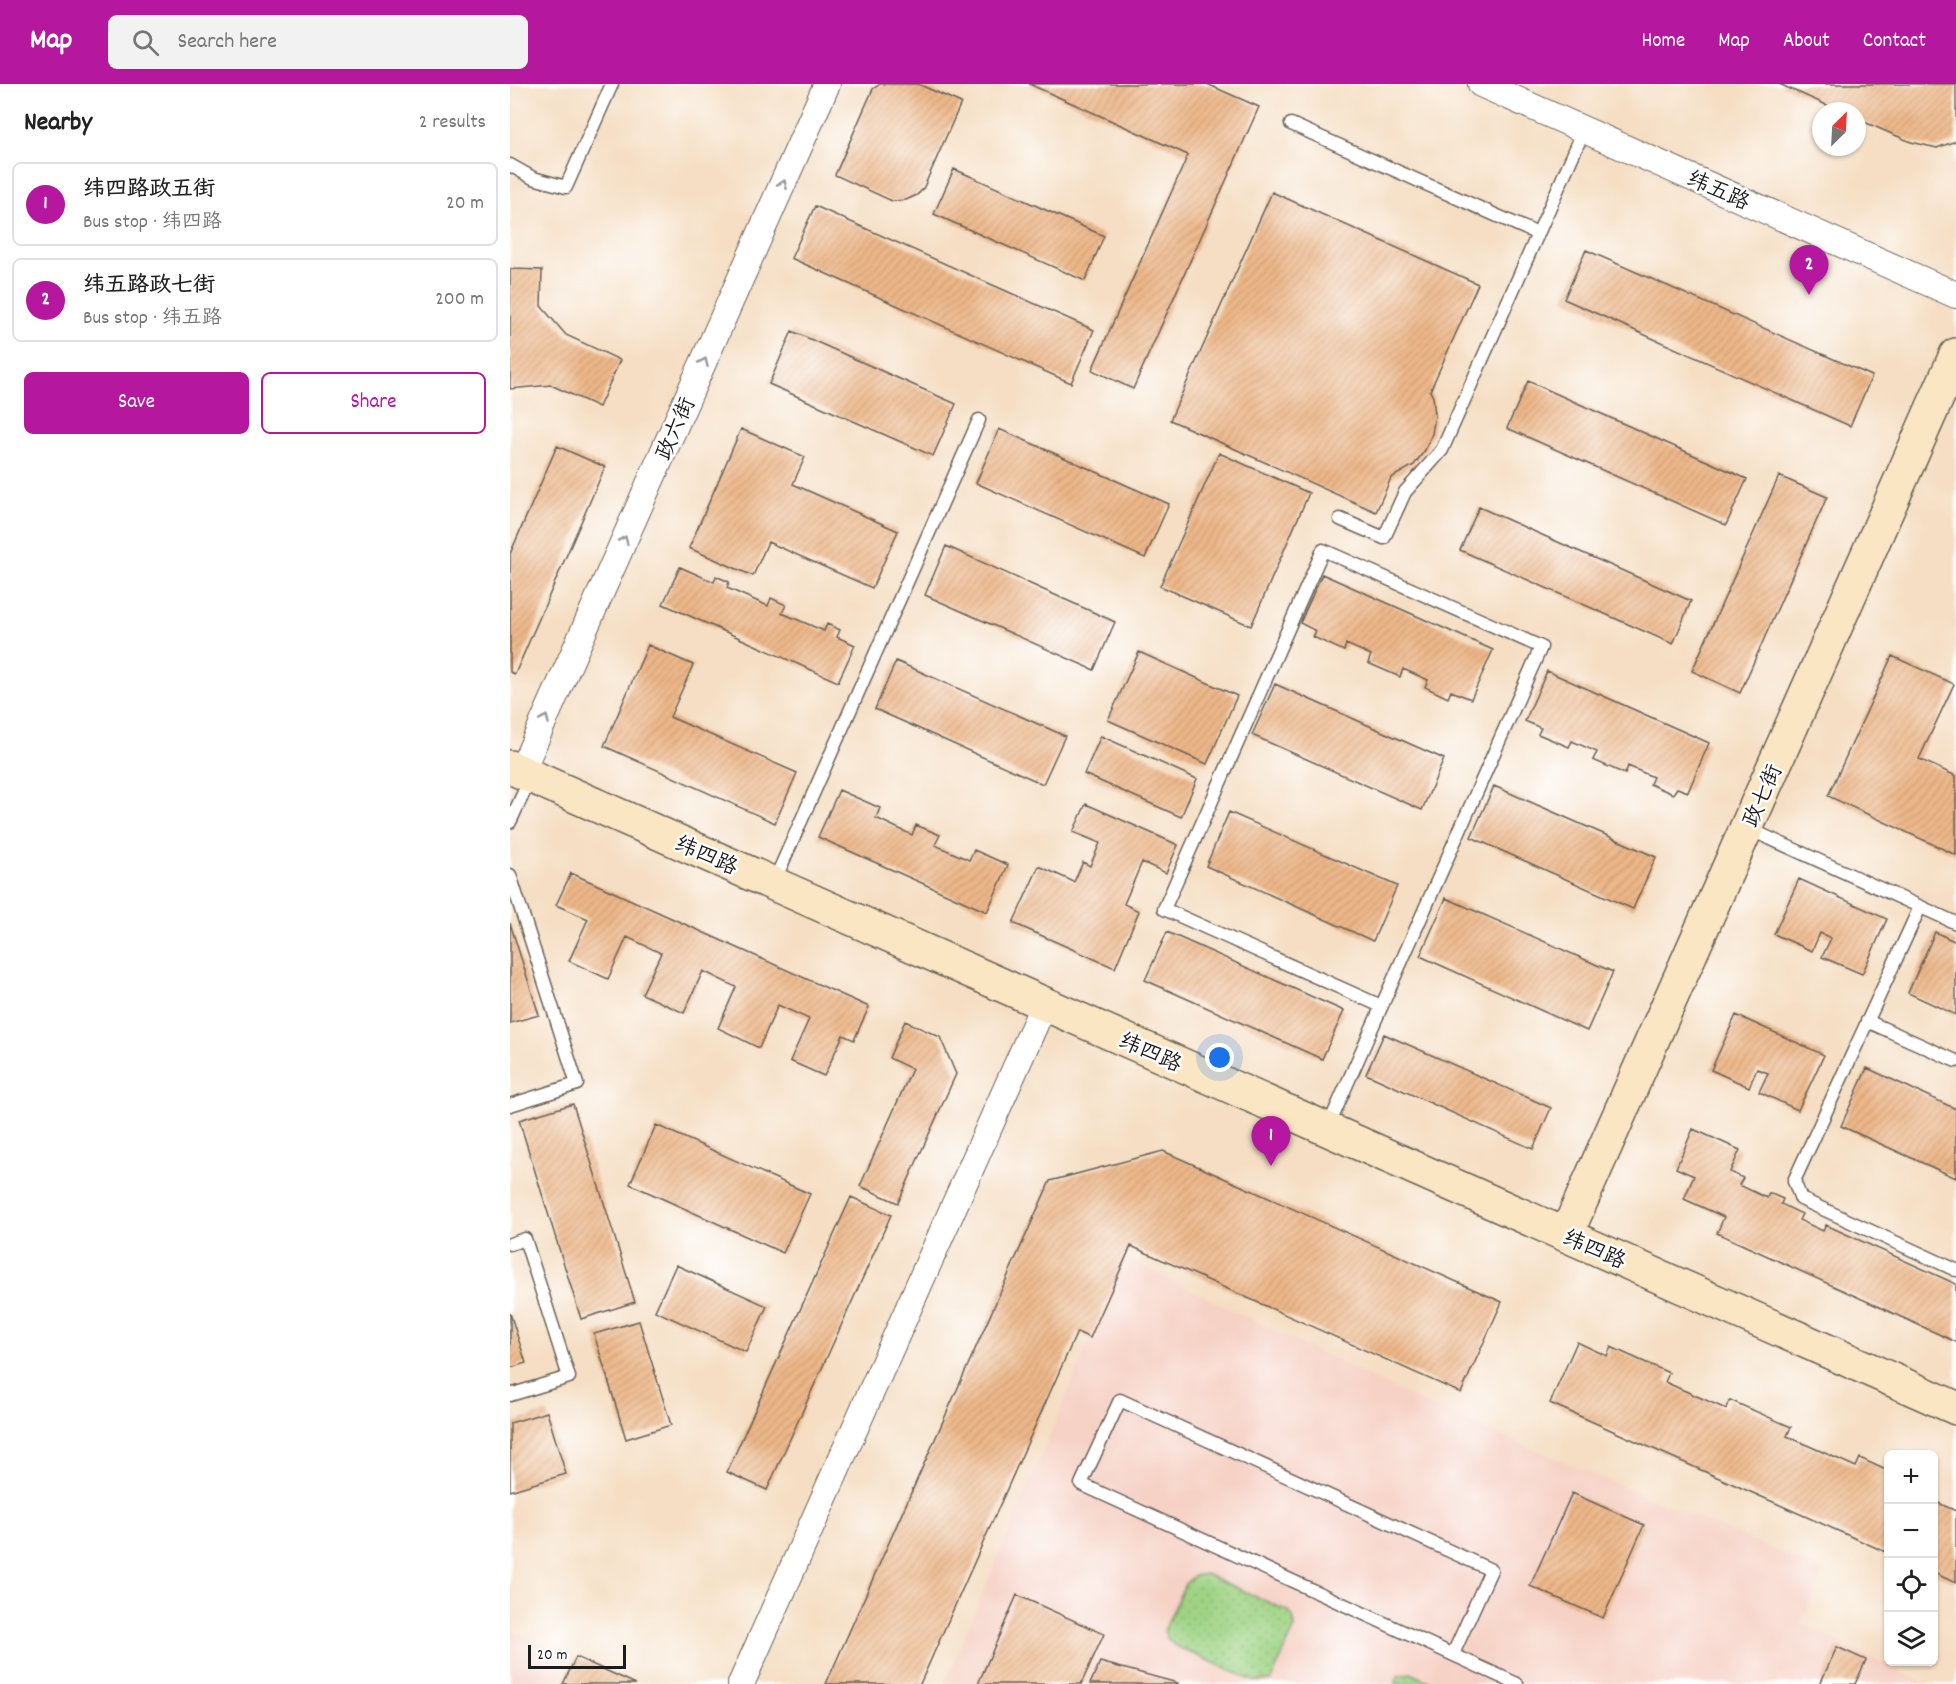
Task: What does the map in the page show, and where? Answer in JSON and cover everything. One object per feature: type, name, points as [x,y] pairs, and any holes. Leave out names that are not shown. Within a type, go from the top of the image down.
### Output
[{"type":"street","name":"政六街","points":[[521,772],[827,84]]},
{"type":"street","name":"纬五路","points":[[1481,84],[1956,295]]},
{"type":"street","name":"政七街","points":[[1566,1235],[1956,355]]},
{"type":"street","name":"纬四路","points":[[521,772],[1956,1408]]},
{"type":"street","points":[[741,1684],[1044,1004]]},
{"type":"lane","points":[[510,165],[533,178],[566,187],[612,84]]},
{"type":"lane","points":[[1291,124],[1538,234]]},
{"type":"lane","points":[[1340,519],[1384,538],[1405,492],[1442,450],[1584,130]]},
{"type":"lane","points":[[773,884],[979,420]]},
{"type":"lane","points":[[1326,1129],[1381,1006],[1540,647],[1323,550],[1164,909],[1381,1006]]},
{"type":"lane","points":[[510,822],[521,772]]},
{"type":"lane","points":[[1746,827],[1956,923]]},
{"type":"lane","points":[[510,875],[576,1084],[510,1105]]},
{"type":"lane","points":[[1920,906],[1794,1181],[1801,1199],[1956,1270]]},
{"type":"lane","points":[[1867,1021],[1956,1061]]},
{"type":"lane","points":[[510,1244],[525,1239],[569,1377],[510,1395]]},
{"type":"lane","points":[[1453,1654],[1491,1570],[1120,1400],[1081,1484],[1517,1684]]},
{"type":"shaded area","points":[[1125,1258],[1415,1399],[1824,1571],[1801,1623],[1884,1664],[1884,1666],[1889,1666],[1926,1684],[944,1684]]},
{"type":"shaded area","points":[[510,1630],[569,1654],[557,1684],[510,1684]]},
{"type":"green space","points":[[1206,1574],[1288,1611],[1293,1617],[1295,1627],[1271,1681],[1254,1681],[1174,1645],[1167,1638],[1164,1631],[1185,1584],[1194,1576]]},
{"type":"green space","points":[[1411,1673],[1434,1684],[1395,1684],[1398,1676]]},
{"type":"building","points":[[880,84],[918,84],[961,103],[923,189],[906,200],[892,201],[835,175],[873,89]]},
{"type":"building","points":[[1029,84],[1207,84],[1259,107],[1133,389],[1092,370],[1188,155]]},
{"type":"building","points":[[1779,84],[1956,84],[1956,141],[1937,148],[1911,142],[1866,123],[1866,102],[1820,102]]},
{"type":"building","points":[[954,169],[1104,236],[1085,281],[934,214]]},
{"type":"building","points":[[1272,192],[1478,284],[1430,391],[1435,415],[1432,434],[1425,450],[1414,465],[1391,478],[1376,512],[1170,420]]},
{"type":"building","points":[[815,206],[1094,330],[1071,383],[791,258]]},
{"type":"building","points":[[1586,250],[1872,376],[1850,426],[1564,299]]},
{"type":"building","points":[[510,269],[542,270],[541,306],[566,335],[620,360],[599,407],[551,385],[510,389]]},
{"type":"building","points":[[792,331],[956,404],[933,456],[769,384]]},
{"type":"building","points":[[1528,381],[1747,479],[1726,525],[1507,428]]},
{"type":"building","points":[[741,429],[805,457],[793,484],[898,531],[872,588],[768,542],[753,576],[689,548]]},
{"type":"building","points":[[999,429],[1169,504],[1145,558],[976,483]]},
{"type":"building","points":[[557,446],[605,467],[515,674],[510,672],[510,554]]},
{"type":"building","points":[[1219,453],[1309,493],[1251,626],[1160,586]]},
{"type":"building","points":[[1779,476],[1827,497],[1740,693],[1692,671]]},
{"type":"building","points":[[1479,507],[1691,601],[1673,644],[1460,550]]},
{"type":"building","points":[[946,546],[1115,622],[1094,670],[925,595]]},
{"type":"building","points":[[680,567],[714,582],[716,576],[729,582],[727,588],[768,606],[771,598],[786,605],[782,613],[824,631],[827,624],[840,630],[837,637],[855,645],[838,682],[663,604]]},
{"type":"building","points":[[1322,574],[1493,650],[1471,699],[1451,691],[1448,698],[1425,687],[1428,680],[1403,669],[1400,677],[1368,663],[1371,655],[1346,644],[1344,651],[1313,637],[1316,631],[1300,623]]},
{"type":"building","points":[[648,645],[693,665],[670,717],[797,773],[775,823],[604,746]]},
{"type":"building","points":[[1139,652],[1237,696],[1207,764],[1108,720]]},
{"type":"building","points":[[1892,656],[1954,684],[1919,759],[1956,776],[1956,855],[1828,796]]},
{"type":"building","points":[[896,661],[1065,736],[1043,784],[875,709]]},
{"type":"building","points":[[1547,671],[1709,743],[1688,792],[1677,788],[1673,794],[1650,784],[1653,777],[1628,766],[1625,774],[1593,760],[1597,752],[1572,741],[1569,747],[1538,734],[1541,728],[1525,721]]},
{"type":"building","points":[[1275,684],[1444,759],[1422,810],[1252,735]]},
{"type":"building","points":[[1101,736],[1197,779],[1181,817],[1084,774]]},
{"type":"building","points":[[1494,786],[1656,857],[1633,909],[1471,837]]},
{"type":"building","points":[[839,790],[880,808],[876,818],[912,835],[916,825],[940,835],[935,845],[969,860],[974,850],[1008,865],[987,912],[818,837]]},
{"type":"building","points":[[1086,804],[1178,845],[1166,873],[1142,862],[1124,904],[1139,911],[1115,968],[1013,923],[1039,866],[1074,882],[1083,862],[1090,866],[1100,843],[1073,832]]},
{"type":"building","points":[[1229,812],[1397,886],[1373,941],[1206,866]]},
{"type":"building","points":[[571,873],[869,1007],[854,1040],[843,1035],[824,1076],[790,1061],[809,1019],[778,1005],[759,1048],[718,1028],[736,987],[703,971],[684,1013],[642,994],[661,953],[627,937],[608,979],[569,961],[588,919],[556,905]]},
{"type":"building","points":[[1799,879],[1887,919],[1862,974],[1822,957],[1831,938],[1820,933],[1812,951],[1774,934]]},
{"type":"building","points":[[1446,898],[1613,972],[1587,1031],[1420,956]]},
{"type":"building","points":[[510,923],[539,1015],[510,1023]]},
{"type":"building","points":[[1167,932],[1344,1011],[1322,1059],[1145,980]]},
{"type":"building","points":[[1935,932],[1956,942],[1956,1015],[1908,993]]},
{"type":"building","points":[[1736,1015],[1824,1055],[1798,1110],[1759,1092],[1768,1073],[1757,1069],[1749,1087],[1711,1070]]},
{"type":"building","points":[[905,1021],[940,1037],[956,1074],[898,1203],[860,1186],[912,1069],[889,1058]]},
{"type":"building","points":[[1384,1034],[1551,1108],[1533,1149],[1366,1074]]},
{"type":"building","points":[[1867,1068],[1956,1109],[1956,1178],[1841,1126]]},
{"type":"building","points":[[573,1104],[635,1302],[581,1319],[519,1120]]},
{"type":"building","points":[[656,1125],[810,1194],[783,1253],[630,1184]]},
{"type":"building","points":[[1693,1129],[1740,1150],[1730,1172],[1743,1178],[1739,1185],[1767,1198],[1769,1193],[1783,1199],[1781,1204],[1802,1214],[1799,1220],[1823,1231],[1826,1225],[1956,1284],[1956,1342],[1717,1233],[1724,1217],[1684,1199],[1694,1176],[1676,1168]]},
{"type":"building","points":[[1163,1151],[1502,1302],[1461,1393],[1131,1246],[1090,1338],[1077,1332],[920,1684],[826,1684],[1050,1181]]},
{"type":"building","points":[[851,1197],[891,1215],[767,1490],[727,1472]]},
{"type":"building","points":[[676,1265],[767,1306],[746,1352],[655,1311]]},
{"type":"building","points":[[510,1313],[526,1363],[510,1368]]},
{"type":"building","points":[[639,1321],[671,1425],[626,1439],[594,1334]]},
{"type":"building","points":[[1577,1342],[1607,1356],[1611,1347],[1669,1373],[1665,1382],[1726,1409],[1730,1400],[1791,1427],[1787,1436],[1856,1467],[1860,1458],[1884,1469],[1884,1551],[1550,1403]]},
{"type":"building","points":[[547,1412],[566,1474],[510,1491],[510,1423]]},
{"type":"building","points":[[1572,1493],[1644,1525],[1603,1618],[1530,1586]]},
{"type":"building","points":[[1938,1503],[1956,1511],[1956,1583],[1938,1575]]},
{"type":"building","points":[[1017,1595],[1104,1634],[1081,1684],[978,1684]]},
{"type":"building","points":[[1837,1647],[1866,1660],[1855,1684],[1820,1684]]},
{"type":"building","points":[[576,1657],[636,1684],[563,1684]]},
{"type":"building","points":[[1100,1662],[1178,1683],[1178,1684],[1090,1684]]},
{"type":"place","name":"纬五路政七街","points":[[1809,295]]},
{"type":"place","name":"纬四路政五街","points":[[1271,1166]]}]
